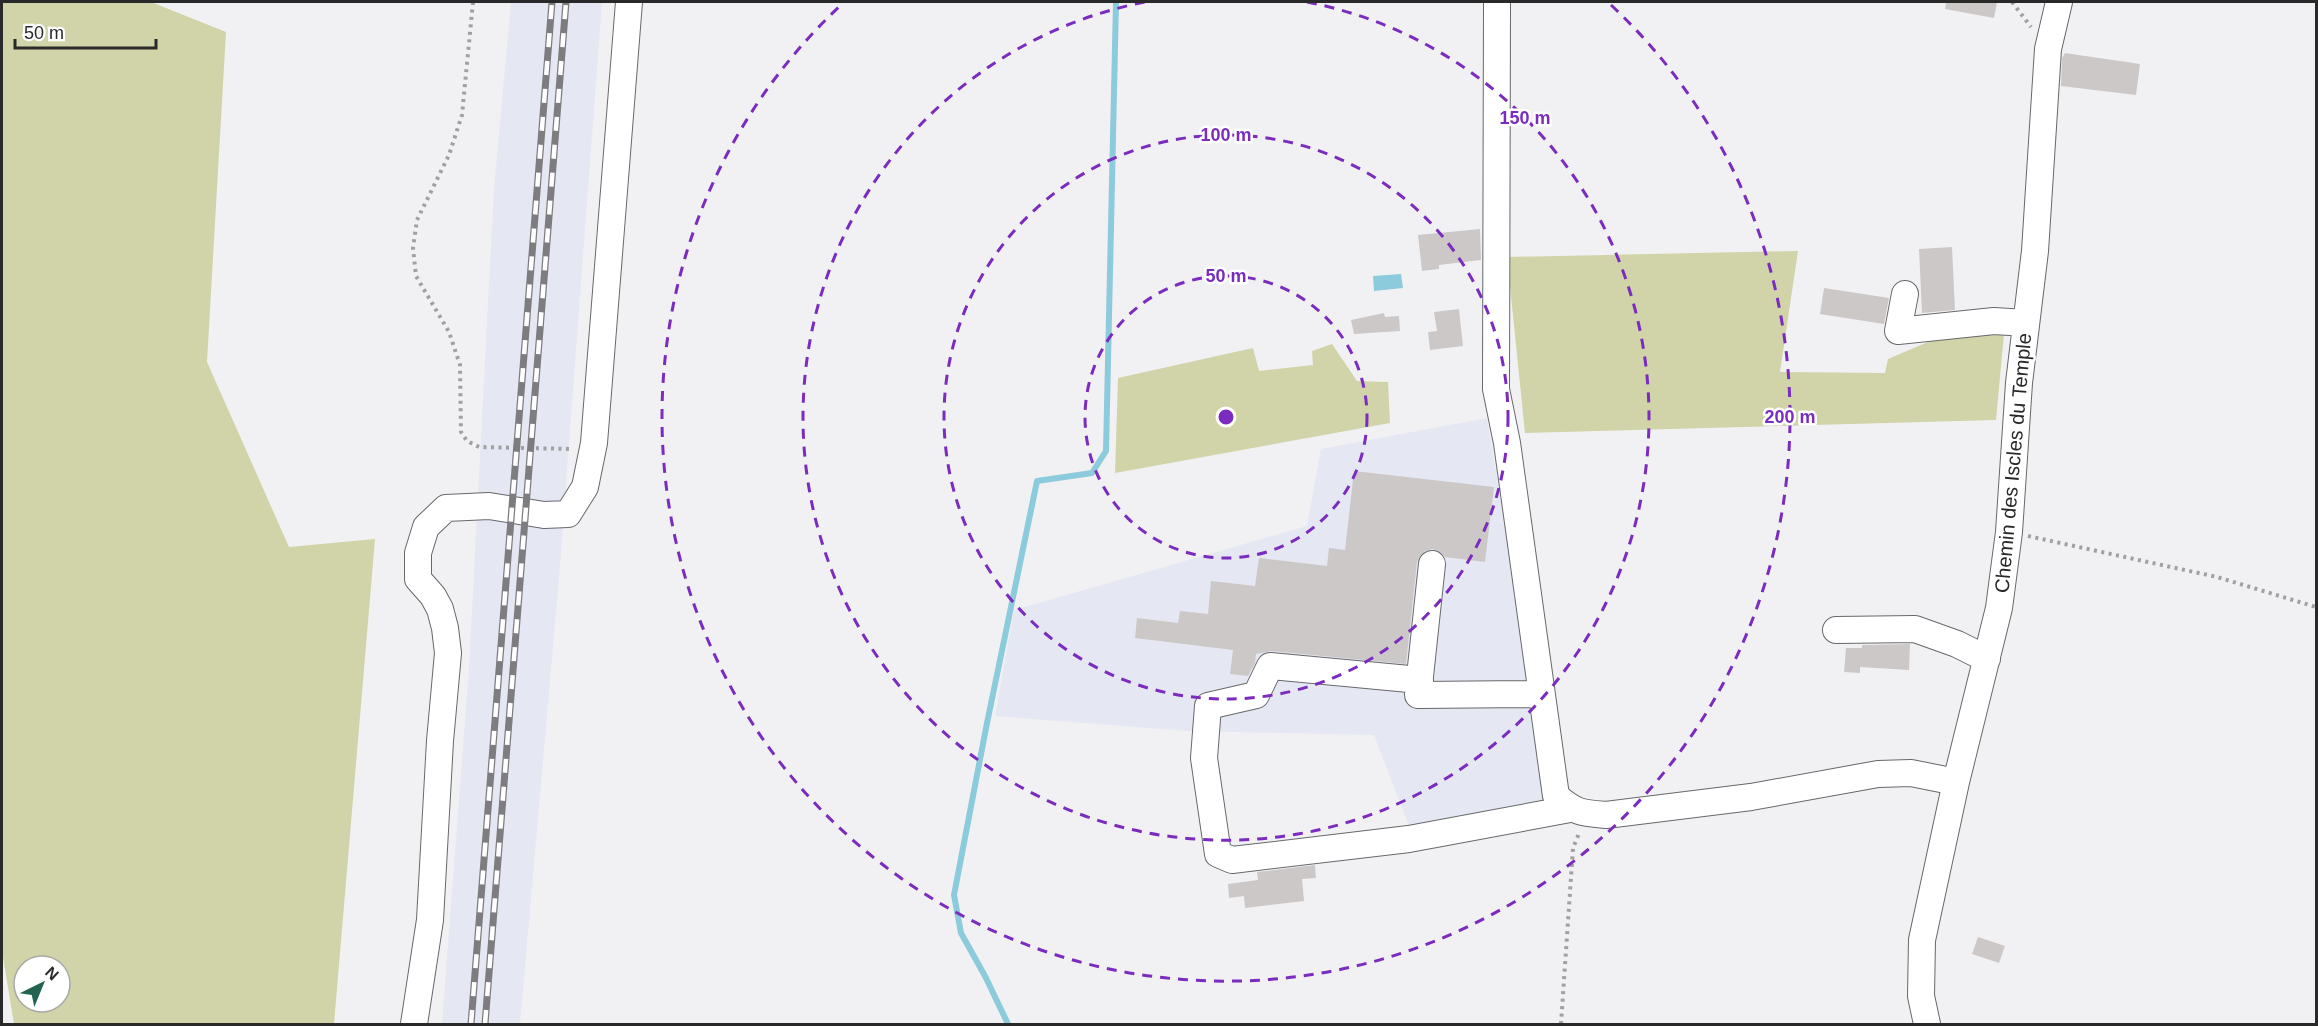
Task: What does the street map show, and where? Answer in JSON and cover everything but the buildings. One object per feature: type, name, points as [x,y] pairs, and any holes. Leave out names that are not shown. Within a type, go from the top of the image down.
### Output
[{"type":"street","points":[[414,1024],[430,920],[440,741],[448,654],[440,609],[433,596],[418,579],[418,553],[426,527],[446,508],[489,506],[544,514],[568,514],[585,487],[591,456],[629,2]]},
{"type":"street","points":[[1497,2],[1496,389],[1507,443],[1556,796],[1579,811]]},
{"type":"street","name":"Chemin des Iscles du Temple","points":[[1927,1024],[1921,996],[1922,940],[1956,782],[1999,608],[2009,532],[2019,383],[2035,251],[2048,49],[2059,2]]},
{"type":"street","points":[[1905,294],[1898,331],[1994,321],[2026,323]]},
{"type":"street","points":[[1432,564],[1418,695],[1541,694]]},
{"type":"street","points":[[1836,630],[1915,629],[1957,644],[1987,659]]},
{"type":"street","points":[[1420,680],[1270,666],[1256,695],[1208,706],[1204,758],[1218,854],[1232,860],[1409,839],[1579,811],[1606,815],[1751,797],[1878,774],[1911,773],[1956,782]]},
{"type":"path","points":[[473,2],[462,115],[449,155],[417,220],[413,248],[416,276],[449,332],[460,365],[461,432],[467,441],[479,447],[569,447],[591,456]]},
{"type":"path","points":[[2009,532],[2217,577],[2316,607]]},
{"type":"path","points":[[1561,1024],[1573,848],[1579,811]]},
{"type":"shaded area","points":[[511,2],[602,2],[559,578],[520,1024],[442,1024],[469,668],[494,189]]},
{"type":"shaded area","points":[[1487,418],[1551,804],[1411,831],[1374,735],[1188,731],[995,716],[1014,610],[1307,526],[1321,449]]},
{"type":"green space","points":[[2,2],[151,2],[226,32],[207,362],[289,547],[375,539],[334,1024],[14,1024],[12,1014],[72,1014],[72,954],[12,954],[12,1012],[2,951]]},
{"type":"green space","points":[[1798,251],[1780,372],[1885,373],[1888,359],[1942,336],[2004,334],[1996,420],[1525,433],[1507,257]]},
{"type":"green space","points":[[1332,344],[1357,381],[1388,382],[1390,423],[1115,473],[1118,378],[1253,348],[1259,371],[1313,365],[1312,351]]},
{"type":"water","points":[[1401,274],[1403,288],[1374,291],[1373,276]]},
{"type":"waterway","points":[[1008,1024],[961,933],[954,895],[1037,481],[1092,473],[1106,451],[1116,2]]},
{"type":"railway","points":[[471,1024],[552,2]]},
{"type":"railway","points":[[485,1024],[566,2]]}]
